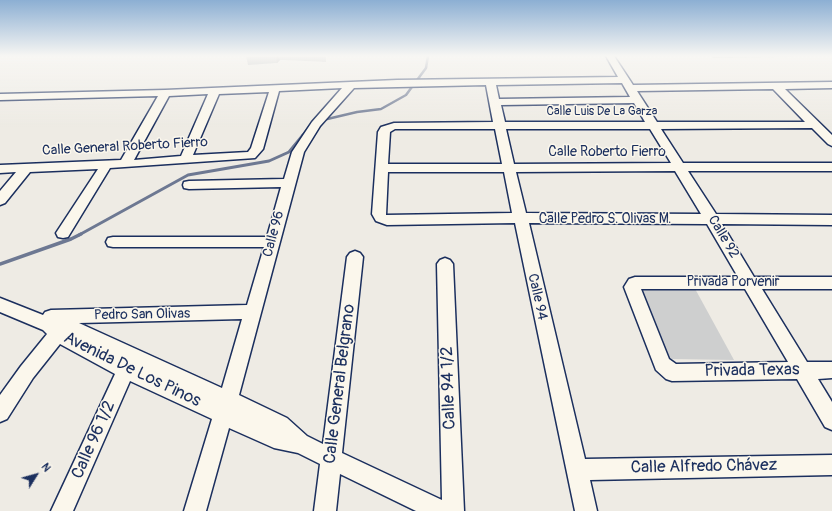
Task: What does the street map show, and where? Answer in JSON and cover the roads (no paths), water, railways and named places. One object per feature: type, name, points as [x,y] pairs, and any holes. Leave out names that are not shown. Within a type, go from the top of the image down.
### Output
[{"type":"street","name":"Calle 92","points":[[625,80],[680,167],[832,420]]},
{"type":"street","points":[[0,97],[165,93],[397,83],[490,82],[631,89]]},
{"type":"street","name":"Calle 94","points":[[490,82],[495,102],[498,125],[586,511]]},
{"type":"street","points":[[495,102],[631,89],[832,84]]},
{"type":"street","name":"Calle 96","points":[[195,511],[254,312],[288,183],[298,152],[306,138],[351,85]]},
{"type":"street","points":[[775,85],[832,142]]},
{"type":"street","name":"Calle General Roberto Fierro","points":[[0,169],[125,164],[250,156],[257,149],[275,88]]},
{"type":"street","points":[[185,160],[215,91]]},
{"type":"street","points":[[125,164],[165,93]]},
{"type":"street","name":"Calle Luis De La Garza","points":[[382,168],[384,132],[389,127],[400,125],[815,125]]},
{"type":"street","points":[[63,233],[107,164]]},
{"type":"street","name":"Calle Roberto Fierro","points":[[382,168],[832,167]]},
{"type":"street","points":[[0,200],[27,168]]},
{"type":"street","name":"Calle Pedro S. Olivas M.","points":[[382,168],[379,216],[387,220],[519,218],[832,220]]},
{"type":"street","points":[[188,185],[288,183]]},
{"type":"street","points":[[113,242],[272,242]]},
{"type":"street","name":"Calle General Belgrano","points":[[325,511],[355,257]]},
{"type":"street","name":"Calle 94 1/2","points":[[445,264],[453,511]]},
{"type":"street","name":"Privada Porvenir","points":[[672,373],[662,364],[632,288],[635,282],[832,283]]},
{"type":"street","points":[[0,305],[30,317],[61,325],[0,411]]},
{"type":"street","name":"Pedro San Olivas","points":[[0,317],[30,317],[61,325],[254,312]]},
{"type":"street","name":"Avenida De Los Pinos","points":[[61,325],[126,370],[225,407]]},
{"type":"street","name":"Avenida De Los Pinos","points":[[61,325],[225,407],[274,438],[300,443],[440,511]]},
{"type":"street","name":"Calle 96 1/2","points":[[62,511],[126,370]]},
{"type":"street","name":"Privada Texas","points":[[672,373],[832,370]]},
{"type":"street","name":"Calle Alfredo Chávez","points":[[576,470],[832,465]]},
{"type":"waterway","points":[[323,120],[357,112],[381,109],[406,95],[417,80]]},
{"type":"waterway","points":[[302,136],[312,123],[315,122]]},
{"type":"waterway","points":[[79,235],[188,175],[269,161],[289,152],[303,135]]},
{"type":"waterway","points":[[0,264],[79,235]]}]
